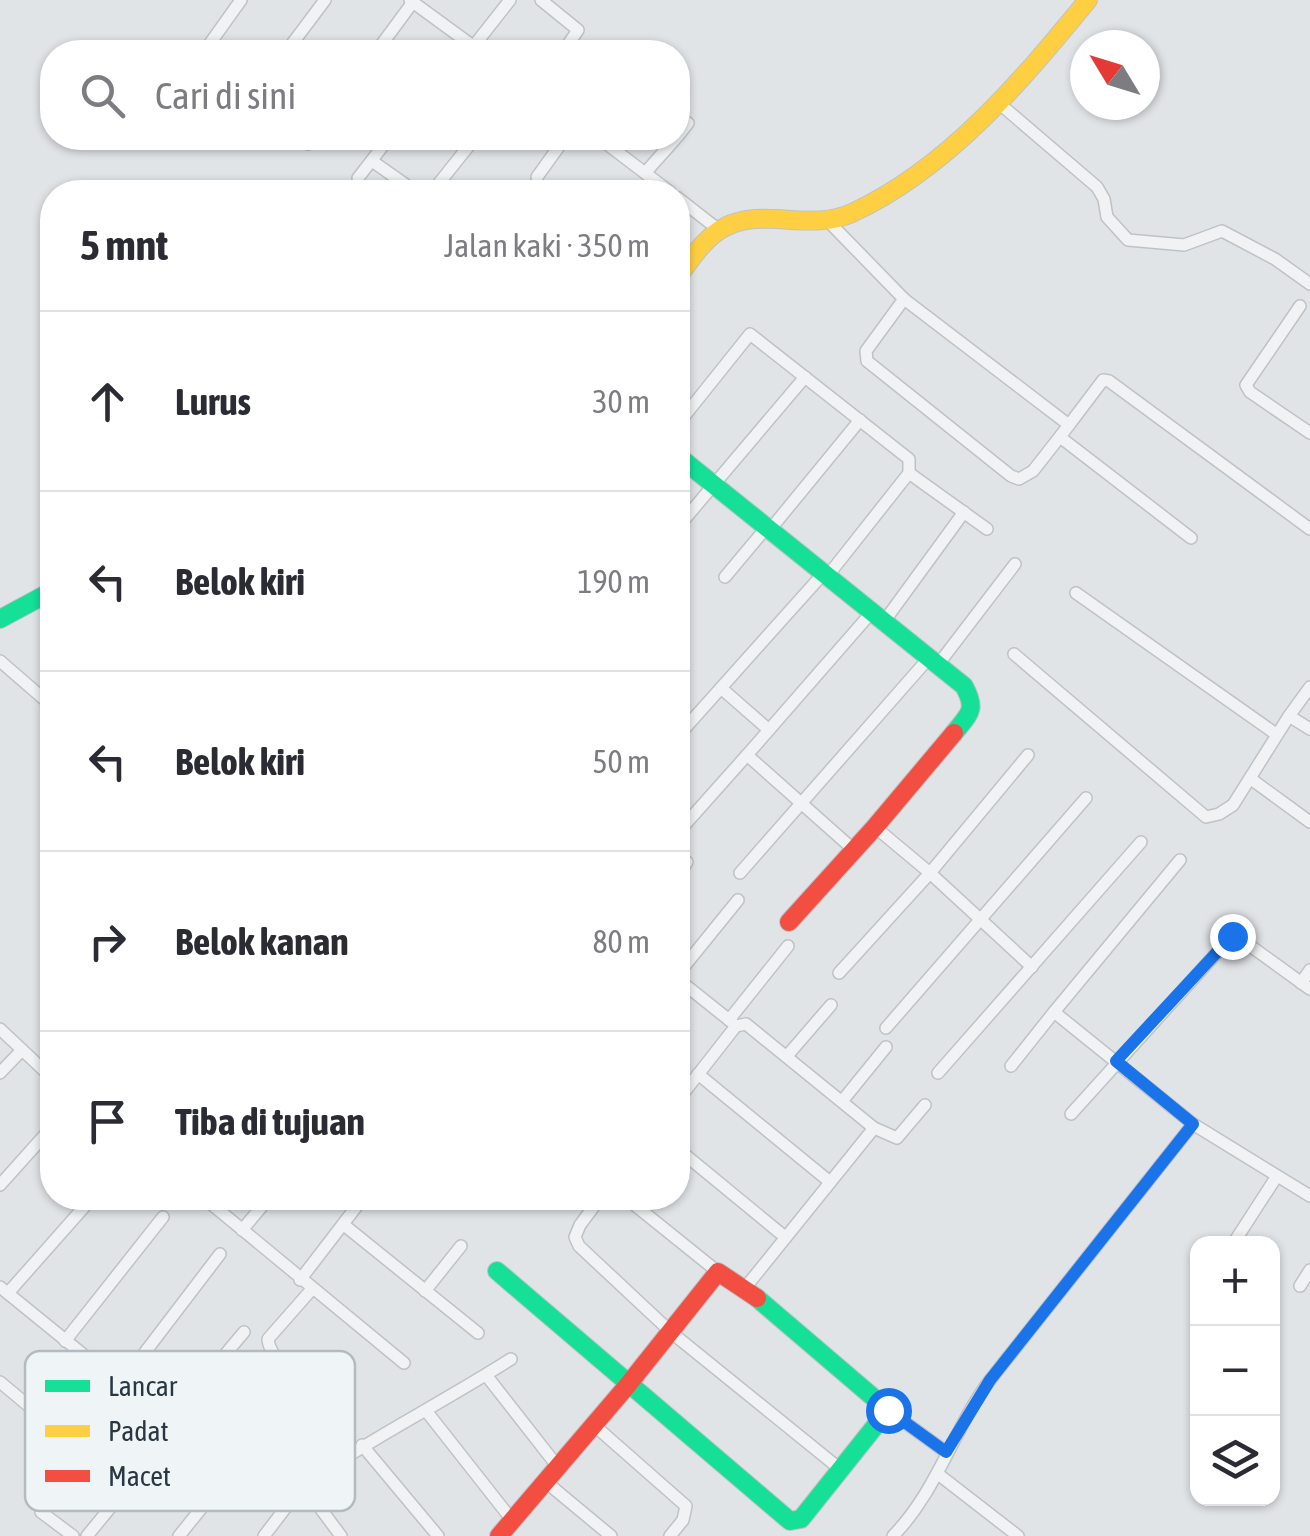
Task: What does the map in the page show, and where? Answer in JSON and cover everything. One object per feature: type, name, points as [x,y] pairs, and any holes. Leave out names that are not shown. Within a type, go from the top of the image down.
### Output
[{"type":"street","points":[[212,40],[241,0]]},
{"type":"street","points":[[295,40],[325,0]]},
{"type":"street","points":[[484,40],[510,0]]},
{"type":"street","points":[[541,0],[578,30],[571,40]]},
{"type":"street","points":[[690,263],[719,230],[735,222],[830,223],[888,192],[972,130],[1000,104],[1088,0]]},
{"type":"street","points":[[387,40],[420,3],[461,39]]},
{"type":"street","points":[[1000,104],[1097,186],[1107,217],[1128,240],[1184,245],[1222,231],[1276,259],[1310,284]]},
{"type":"street","points":[[358,178],[380,150]]},
{"type":"street","points":[[442,180],[465,150]]},
{"type":"street","points":[[537,177],[556,150]]},
{"type":"street","points":[[615,150],[654,180]]},
{"type":"street","points":[[645,173],[665,150]]},
{"type":"street","points":[[372,160],[400,180]]},
{"type":"street","points":[[690,207],[719,230]]},
{"type":"street","points":[[830,223],[904,298],[1069,425]]},
{"type":"street","points":[[904,298],[866,352],[866,361],[1011,476],[1025,477],[1106,380],[1310,528]]},
{"type":"street","points":[[1300,306],[1246,384],[1250,392],[1308,428]]},
{"type":"street","points":[[690,409],[750,334],[909,459],[909,473],[824,576],[690,723]]},
{"type":"street","points":[[690,513],[805,378]]},
{"type":"street","points":[[725,577],[860,420]]},
{"type":"street","points":[[1060,437],[1191,538]]},
{"type":"street","points":[[690,466],[964,686],[972,701],[970,712],[790,922]]},
{"type":"street","points":[[909,473],[987,529]]},
{"type":"street","points":[[690,820],[769,730],[877,618],[964,512]]},
{"type":"street","points":[[740,873],[800,802],[933,662],[1016,564]]},
{"type":"street","points":[[1076,593],[1276,734]]},
{"type":"street","points":[[0,619],[40,597]]},
{"type":"street","points":[[1014,654],[1206,817],[1226,811],[1310,687]]},
{"type":"street","points":[[0,661],[40,696]]},
{"type":"street","points":[[721,688],[769,730]]},
{"type":"street","points":[[1289,716],[1310,729]]},
{"type":"street","points":[[839,973],[930,873],[1028,755]]},
{"type":"street","points":[[746,756],[854,850]]},
{"type":"street","points":[[1250,779],[1310,822]]},
{"type":"street","points":[[886,1028],[1086,798]]},
{"type":"street","points":[[875,827],[1032,968]]},
{"type":"street","points":[[938,1073],[1141,842]]},
{"type":"street","points":[[1010,1066],[1180,860]]},
{"type":"street","points":[[690,963],[738,900]]},
{"type":"street","points":[[1071,1114],[1232,936],[1306,986],[1310,970]]},
{"type":"street","points":[[690,1084],[788,946]]},
{"type":"street","points":[[690,989],[732,1023],[746,1024],[874,1128],[895,1139],[924,1106]]},
{"type":"street","points":[[787,1056],[831,1005]]},
{"type":"street","points":[[1054,1012],[1193,1124],[1310,1196]]},
{"type":"street","points":[[0,1029],[40,1067]]},
{"type":"street","points":[[843,1100],[886,1047]]},
{"type":"street","points":[[0,1073],[22,1050]]},
{"type":"street","points":[[698,1074],[830,1182]]},
{"type":"street","points":[[893,1536],[938,1474],[946,1452],[990,1380],[1193,1124]]},
{"type":"street","points":[[745,1288],[874,1128]]},
{"type":"street","points":[[0,1184],[40,1140]]},
{"type":"street","points":[[690,1159],[785,1236]]},
{"type":"street","points":[[1238,1236],[1277,1176]]},
{"type":"street","points":[[77,1351],[4,1290],[81,1210]]},
{"type":"street","points":[[218,1210],[404,1363]]},
{"type":"street","points":[[242,1230],[259,1210]]},
{"type":"street","points":[[300,1280],[355,1210]]},
{"type":"street","points":[[591,1210],[575,1237],[579,1246],[672,1333],[840,1469]]},
{"type":"street","points":[[641,1210],[718,1272],[745,1288],[888,1410],[946,1452]]},
{"type":"street","points":[[64,1341],[163,1218]]},
{"type":"street","points":[[344,1225],[478,1333]]},
{"type":"street","points":[[425,1291],[461,1246]]},
{"type":"street","points":[[146,1351],[220,1254]]},
{"type":"street","points":[[1300,1286],[1310,1270]]},
{"type":"street","points":[[498,1272],[790,1520],[801,1518],[888,1410]]},
{"type":"street","points":[[499,1536],[596,1426],[718,1272]]},
{"type":"street","points":[[272,1351],[268,1340],[312,1290]]},
{"type":"street","points":[[229,1351],[244,1332]]},
{"type":"street","points":[[355,1450],[428,1412],[511,1359]]},
{"type":"street","points":[[486,1375],[558,1467]]},
{"type":"street","points":[[0,1382],[25,1403]]},
{"type":"street","points":[[428,1412],[512,1520]]},
{"type":"street","points":[[596,1426],[686,1506],[684,1520],[670,1536]]},
{"type":"street","points":[[362,1445],[438,1536]]},
{"type":"street","points":[[938,1474],[1018,1536]]},
{"type":"street","points":[[546,1482],[611,1536]]},
{"type":"street","points":[[87,1536],[108,1511]]},
{"type":"street","points":[[179,1536],[199,1511]]},
{"type":"street","points":[[264,1536],[283,1511]]},
{"type":"street","points":[[322,1511],[341,1536]]},
{"type":"street","points":[[41,1512],[73,1536]]},
{"type":"traffic: fast","points":[[690,466],[964,686],[970,711],[954,733]]},
{"type":"traffic: fast","points":[[0,619],[40,597]]},
{"type":"traffic: fast","points":[[497,1271],[790,1521],[801,1519],[888,1410],[757,1298]]},
{"type":"traffic: slow","points":[[690,260],[718,231],[740,221],[836,218],[852,213],[921,172],[982,120],[1088,0]]},
{"type":"traffic: jam","points":[[789,922],[954,733]]},
{"type":"traffic: jam","points":[[499,1536],[718,1272],[757,1298]]},
{"type":"route","points":[[888,1410],[946,1452],[990,1380],[1193,1124],[1116,1061],[1232,936]]}]
